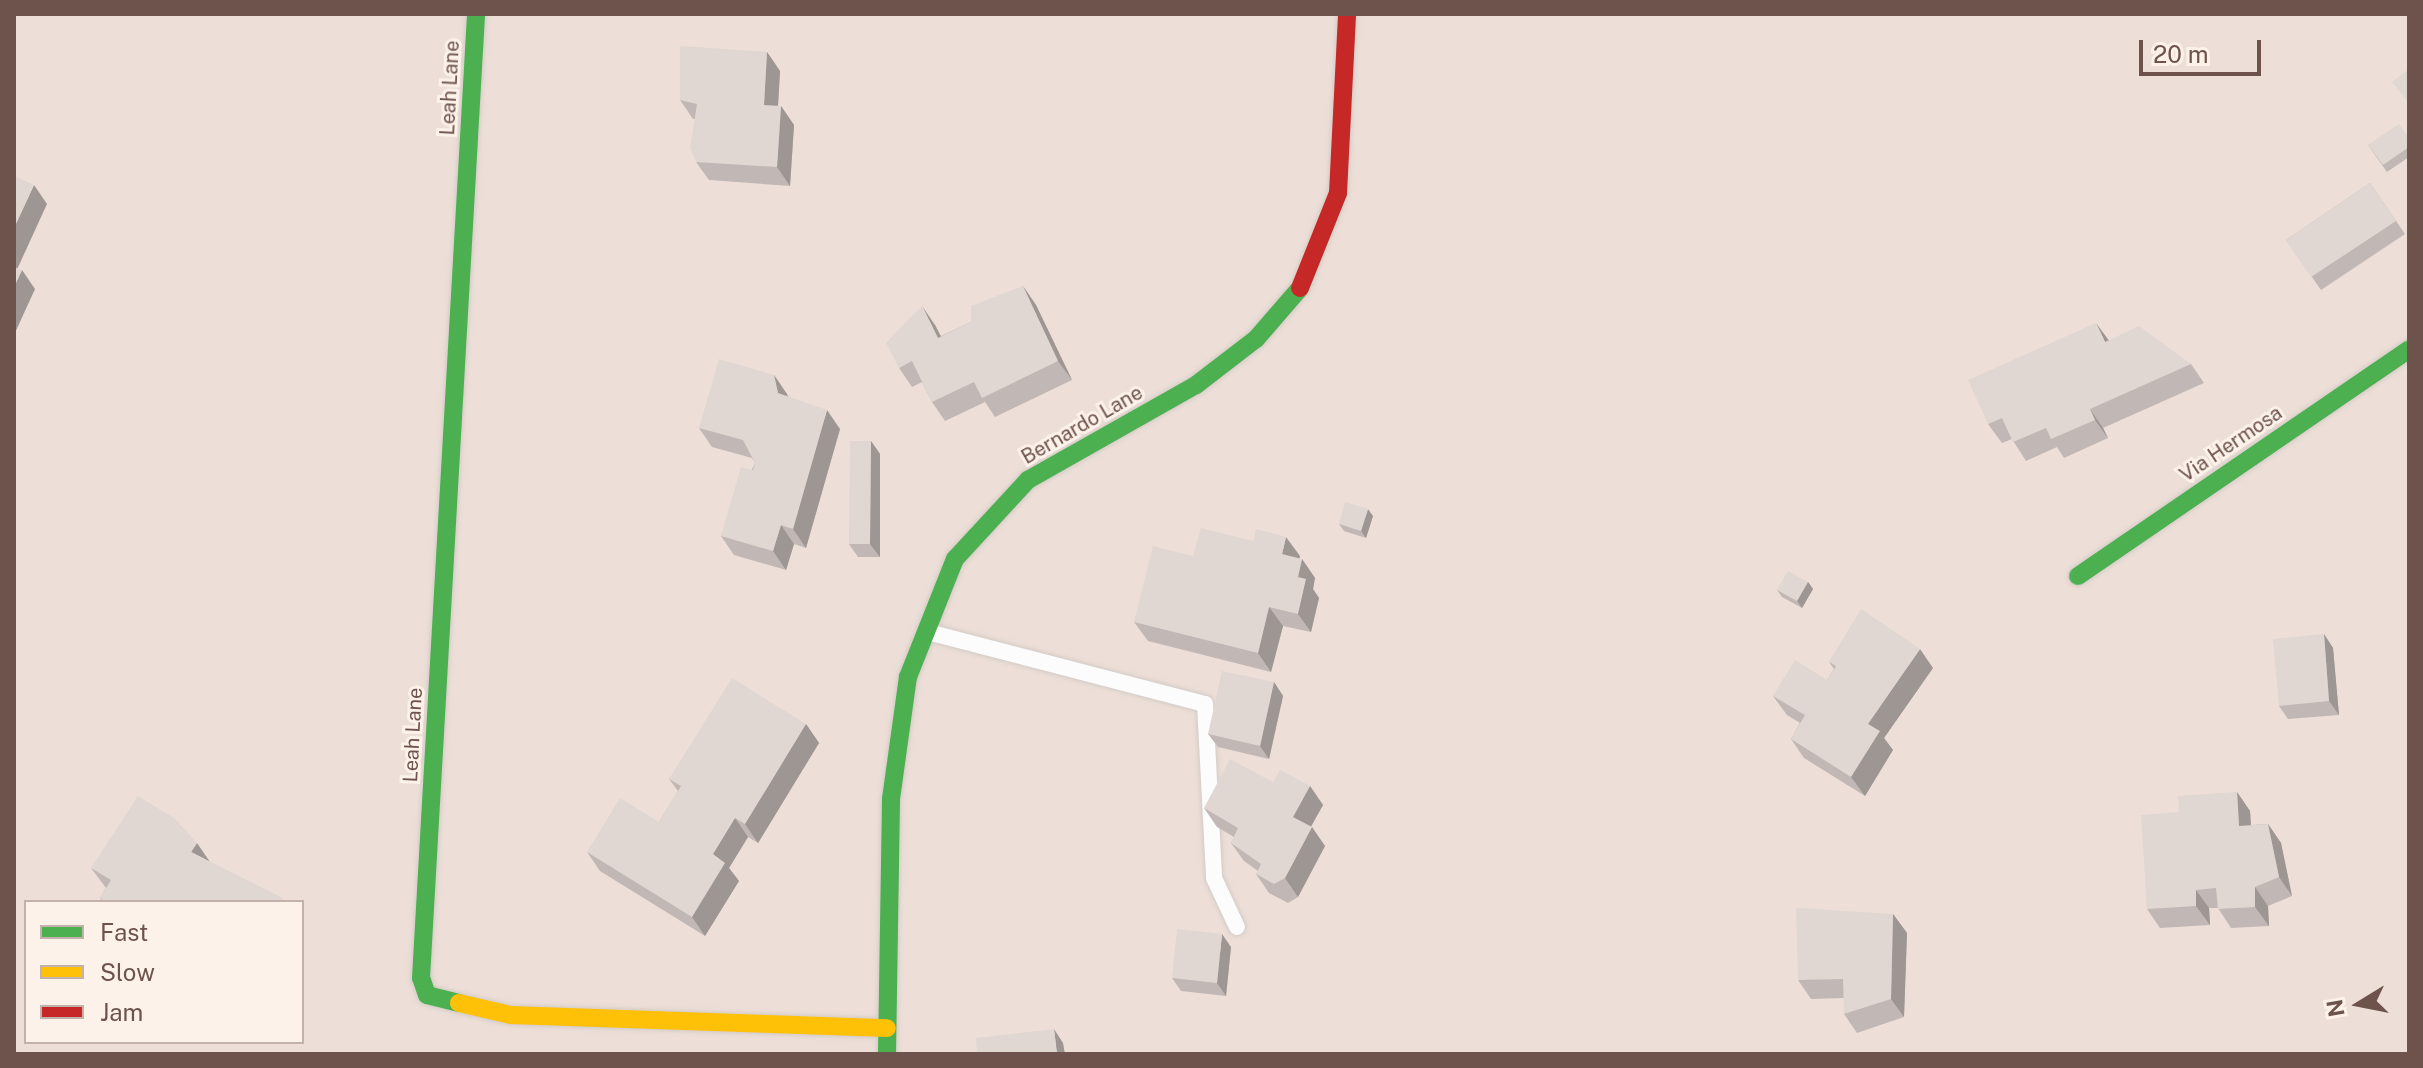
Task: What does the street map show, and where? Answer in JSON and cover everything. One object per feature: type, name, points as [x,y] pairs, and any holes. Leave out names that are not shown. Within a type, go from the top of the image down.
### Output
[{"type":"street","name":"Leah Lane","points":[[476,14],[421,978],[427,995],[511,1015],[887,1028]]},
{"type":"street","name":"Bernardo Lane","points":[[887,1054],[891,799],[908,677],[955,559],[1028,480],[1196,385],[1256,339],[1298,292],[1338,193],[1347,14]]},
{"type":"street","name":"Via Hermosa","points":[[2078,576],[2409,349]]},
{"type":"lane","points":[[926,631],[1205,704],[1214,878],[1237,927]]},
{"type":"shaded area","points":[[14,14],[2409,14],[2409,1054],[14,1054]]},
{"type":"building","points":[[680,46],[767,52],[764,105],[781,106],[777,167],[696,162],[690,148],[697,104],[680,100]]},
{"type":"building","points":[[2409,69],[2409,103],[2392,82]]},
{"type":"building","points":[[2399,124],[2409,138],[2409,147],[2383,165],[2368,145]]},
{"type":"building","points":[[14,176],[34,185],[14,228]]},
{"type":"building","points":[[2370,183],[2396,221],[2311,277],[2286,240]]},
{"type":"building","points":[[14,267],[22,270],[14,287]]},
{"type":"building","points":[[1023,286],[1058,361],[982,398],[974,382],[932,402],[912,361],[899,368],[886,343],[922,306],[938,338],[971,322],[971,306]]},
{"type":"building","points":[[2096,323],[2105,342],[2139,326],[2191,364],[2090,409],[2095,420],[2051,439],[2046,428],[2013,442],[2002,418],[1988,424],[1968,380]]},
{"type":"building","points":[[719,359],[774,375],[778,393],[827,410],[793,529],[781,525],[773,551],[721,536],[741,467],[753,470],[755,463],[743,440],[699,428]]},
{"type":"building","points":[[850,441],[871,441],[870,544],[849,544]]},
{"type":"building","points":[[1345,502],[1368,509],[1361,531],[1339,524]]},
{"type":"building","points":[[1201,528],[1254,541],[1256,529],[1286,537],[1282,554],[1302,559],[1298,577],[1306,579],[1298,614],[1269,607],[1258,653],[1134,622],[1153,546],[1193,556]]},
{"type":"building","points":[[1788,571],[1808,582],[1797,601],[1777,590]]},
{"type":"building","points":[[1861,609],[1920,649],[1868,724],[1880,731],[1851,777],[1791,739],[1805,715],[1773,696],[1795,660],[1827,680],[1836,666],[1829,662]]},
{"type":"building","points":[[2324,634],[2329,701],[2279,706],[2273,639]]},
{"type":"building","points":[[1222,671],[1274,682],[1260,746],[1208,734]]},
{"type":"building","points":[[732,678],[806,724],[745,824],[735,818],[713,854],[725,863],[692,917],[587,852],[620,798],[659,822],[681,786],[669,779]]},
{"type":"building","points":[[1230,759],[1273,782],[1280,770],[1310,786],[1293,817],[1312,827],[1285,878],[1274,884],[1256,874],[1261,864],[1231,843],[1238,828],[1204,808]]},
{"type":"building","points":[[2237,792],[2239,826],[2268,824],[2279,877],[2255,887],[2255,907],[2218,909],[2216,888],[2196,890],[2196,906],[2147,909],[2141,815],[2179,812],[2178,796]]},
{"type":"building","points":[[138,796],[174,818],[197,843],[191,852],[283,900],[103,900],[100,898],[111,880],[91,868]]},
{"type":"building","points":[[1796,908],[1893,914],[1891,999],[1844,1014],[1843,979],[1798,980]]},
{"type":"building","points":[[1177,929],[1222,934],[1217,983],[1172,978]]},
{"type":"building","points":[[1054,1029],[1057,1054],[977,1054],[976,1038]]},
{"type":"traffic: fast","points":[[459,1003],[427,995],[421,978],[476,14]]},
{"type":"traffic: fast","points":[[887,1054],[891,799],[908,677],[955,559],[1028,480],[1196,385],[1256,339],[1300,288]]},
{"type":"traffic: fast","points":[[2078,576],[2409,349]]},
{"type":"traffic: slow","points":[[459,1003],[511,1015],[887,1028]]},
{"type":"traffic: jam","points":[[1300,288],[1338,193],[1347,14]]}]
